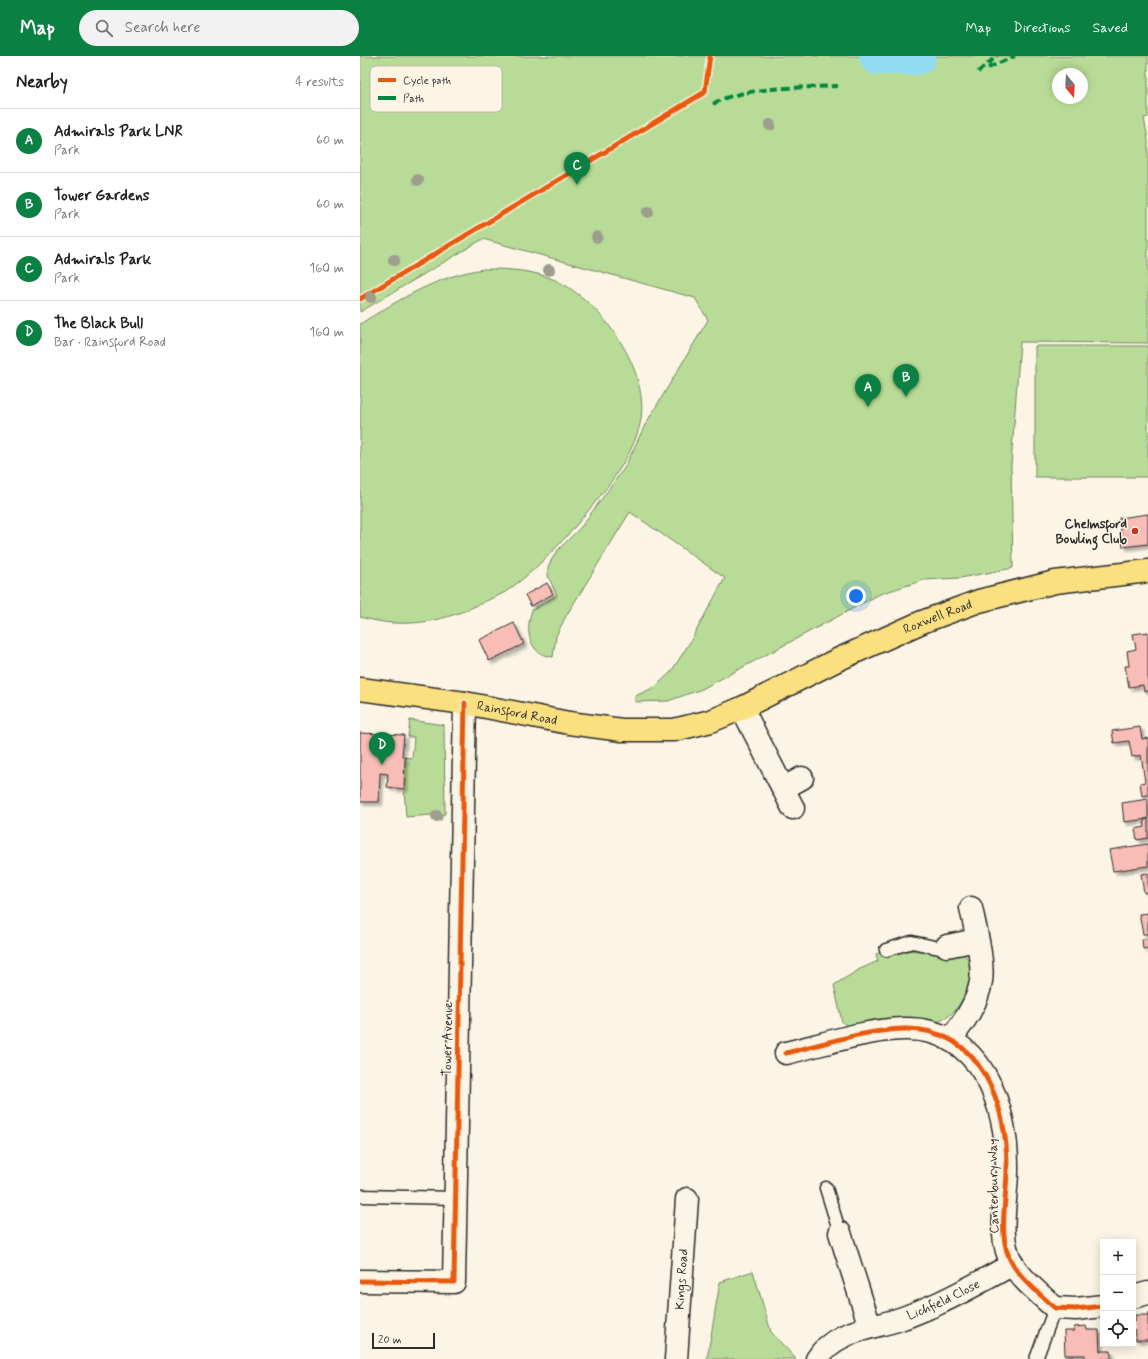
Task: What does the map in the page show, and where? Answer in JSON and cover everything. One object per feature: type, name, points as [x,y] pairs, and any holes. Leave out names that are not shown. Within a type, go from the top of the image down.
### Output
[{"type":"main road","name":"Roxwell Road","points":[[674,730],[711,721],[742,708],[837,660],[922,622],[978,601],[1055,582],[1148,571]]},
{"type":"main road","name":"Rainsford Road","points":[[360,689],[465,703],[568,723],[622,730],[674,730]]},
{"type":"street","name":"Tower Avenue","points":[[360,1281],[454,1282],[465,703]]},
{"type":"street","points":[[742,708],[793,783],[794,808]]},
{"type":"street","points":[[950,1040],[965,1019],[976,999],[982,981],[982,969],[971,908]]},
{"type":"street","points":[[947,946],[977,940]]},
{"type":"street","name":"Canterbury Way","points":[[786,1053],[871,1033],[904,1029],[920,1030],[950,1040],[971,1056],[984,1072],[998,1101],[1007,1151],[1004,1232],[1013,1264],[1055,1308]]},
{"type":"street","name":"Kings Road","points":[[676,1359],[686,1199]]},
{"type":"street","points":[[840,1233],[870,1327]]},
{"type":"street","name":"Lichfield Close","points":[[817,1359],[822,1350],[837,1339],[870,1327],[899,1319],[938,1303],[1013,1264]]},
{"type":"street","points":[[1136,1296],[1148,1293]]},
{"type":"street","points":[[1055,1308],[1076,1309],[1100,1306]]},
{"type":"lane","points":[[886,950],[912,942],[939,948],[947,946]]},
{"type":"lane","points":[[826,1188],[840,1233]]},
{"type":"lane","points":[[360,1196],[456,1198]]},
{"type":"lane","points":[[1036,1359],[1055,1308]]},
{"type":"green space","points":[[360,56],[1148,56],[1148,117],[1144,118],[1148,140],[1148,343],[1020,342],[1011,465],[1013,568],[960,578],[924,580],[880,594],[702,689],[668,701],[635,702],[635,696],[655,687],[671,672],[690,642],[725,578],[630,512],[566,616],[556,636],[553,657],[538,652],[534,647],[530,640],[529,633],[530,618],[532,610],[557,595],[548,576],[548,567],[552,559],[558,550],[581,527],[625,467],[645,425],[708,320],[695,298],[483,239],[360,312]]},
{"type":"green space","points":[[484,269],[529,272],[555,280],[572,290],[589,304],[605,321],[619,340],[631,361],[638,382],[642,403],[640,424],[637,435],[627,457],[607,488],[583,517],[564,539],[533,570],[502,594],[455,614],[424,622],[393,623],[360,617],[360,324],[419,290],[451,277]]},
{"type":"green space","points":[[1035,346],[1148,346],[1148,477],[1035,477]]},
{"type":"green space","points":[[410,720],[444,725],[445,814],[406,817],[404,789],[405,757],[412,758],[414,737],[408,737]]},
{"type":"green space","points":[[887,950],[963,953],[970,964],[972,976],[968,990],[956,1009],[944,1019],[937,1022],[900,1025],[852,1026],[846,1025],[842,1022],[834,985],[860,969],[878,961],[876,954]]},
{"type":"green space","points":[[753,1271],[771,1332],[796,1359],[707,1359],[720,1282]]},
{"type":"building","name":"Chelmsford Bowling Club","points":[[1148,514],[1148,544],[1123,547],[1119,518]]},
{"type":"building","points":[[547,583],[553,594],[531,606],[525,595]]},
{"type":"building","points":[[514,623],[524,644],[489,661],[479,640]]},
{"type":"building","points":[[1148,632],[1148,691],[1144,691],[1143,685],[1129,687],[1125,666],[1129,666],[1127,651],[1136,649],[1133,634]]},
{"type":"building","points":[[1140,727],[1142,739],[1148,738],[1148,795],[1142,796],[1140,783],[1145,782],[1141,755],[1132,757],[1129,741],[1114,743],[1112,731]]},
{"type":"building","points":[[360,733],[404,735],[402,756],[405,757],[404,789],[387,787],[388,774],[380,773],[379,802],[360,802]]},
{"type":"building","points":[[1148,799],[1148,819],[1124,822],[1122,803]]},
{"type":"building","points":[[1144,819],[1148,819],[1148,838],[1137,840],[1135,829],[1145,827]]},
{"type":"building","points":[[1148,844],[1148,866],[1113,871],[1109,850]]},
{"type":"building","points":[[1148,873],[1148,893],[1144,893],[1141,874]]},
{"type":"building","points":[[1148,913],[1148,934],[1143,934],[1139,914]]},
{"type":"building","points":[[1148,938],[1148,948],[1143,949],[1142,939]]},
{"type":"building","points":[[1136,1315],[1148,1315],[1148,1340],[1136,1340]]},
{"type":"building","points":[[1086,1326],[1087,1330],[1099,1330],[1100,1351],[1111,1351],[1111,1359],[1085,1359],[1085,1355],[1065,1355],[1064,1331],[1074,1331],[1074,1327]]},
{"type":"waterway","points":[[878,56],[917,56]]},
{"type":"marked path","points":[[978,72],[997,56]]},
{"type":"marked path","points":[[988,68],[1015,56]]},
{"type":"marked path","points":[[713,104],[725,98],[756,91],[838,86]]},
{"type":"cycle path","points":[[360,299],[705,92],[710,56]]},
{"type":"cycle path","points":[[360,1281],[454,1282],[465,703]]},
{"type":"cycle path","points":[[786,1053],[845,1038],[889,1030],[904,1029],[931,1032],[953,1041],[971,1056],[985,1075],[995,1097],[1002,1121],[1006,1145],[1007,1170],[1004,1231],[1005,1243],[1013,1265],[1027,1282],[1055,1308],[1076,1309],[1100,1306]]},
{"type":"place","name":"Admirals Park","points":[[577,185]]},
{"type":"place","name":"Tower Gardens","points":[[906,397]]},
{"type":"place","name":"Admirals Park LNR","points":[[868,407]]},
{"type":"place","name":"Chelmsford Bowling Club","points":[[1135,531]]},
{"type":"place","name":"The Black Bull","points":[[382,765]]}]
